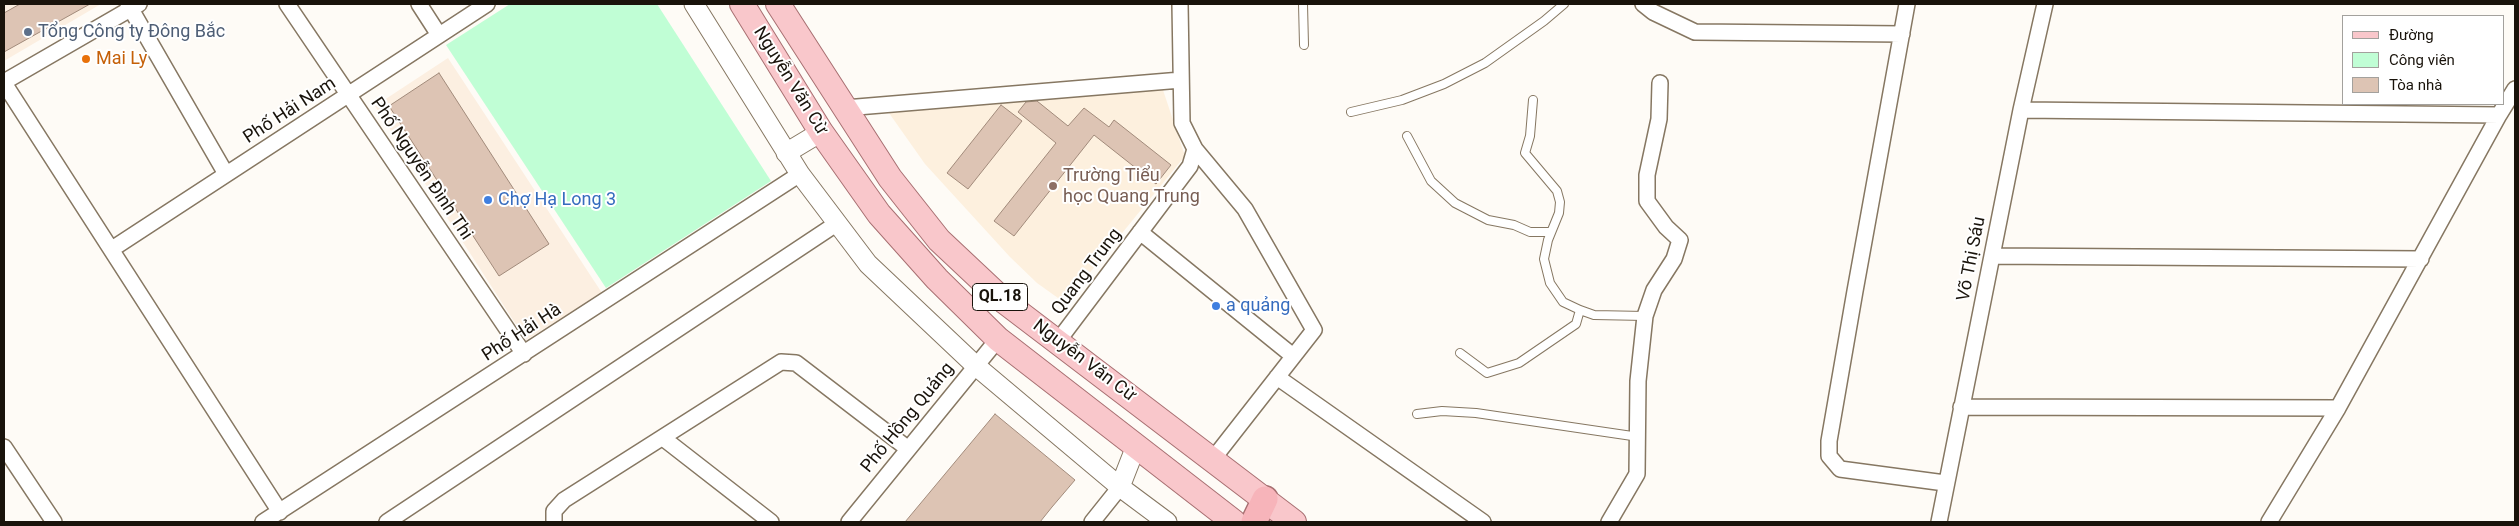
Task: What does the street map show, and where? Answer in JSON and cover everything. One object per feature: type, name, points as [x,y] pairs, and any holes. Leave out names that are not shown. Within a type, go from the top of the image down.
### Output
[{"type":"highway","points":[[1254,522],[1265,499]]},
{"type":"main road","name":"Nguyễn Văn Cừ","points":[[742,4],[822,132],[879,214],[937,279],[998,339],[1234,522]]},
{"type":"main road","name":"Nguyễn Văn Cừ","points":[[778,4],[890,178],[939,240],[1005,302],[1294,522]]},
{"type":"street","name":"Phố Nguyễn Đình Thi","points":[[287,4],[524,354]]},
{"type":"street","points":[[419,4],[439,35]]},
{"type":"street","name":"Phố Hải Nam","points":[[112,248],[349,96],[487,4]]},
{"type":"street","points":[[694,4],[800,174],[868,264],[976,366],[1160,520]]},
{"type":"street","points":[[1180,4],[1182,122],[1195,149],[1245,209],[1314,330],[1213,459]]},
{"type":"street","points":[[1644,4],[1653,12],[1695,32],[1902,34]]},
{"type":"street","points":[[1907,4],[1829,441],[1829,456],[1840,469],[1946,483]]},
{"type":"street","name":"Võ Thị Sáu","points":[[1939,522],[2021,110],[2045,4]]},
{"type":"street","points":[[226,174],[133,5],[4,83],[112,248],[280,512]]},
{"type":"street","points":[[845,108],[1180,80]]},
{"type":"street","points":[[1609,522],[1636,474],[1639,437],[1638,381],[1645,316],[1654,290],[1674,259],[1680,240],[1647,201],[1647,175],[1660,120],[1660,84]]},
{"type":"street","points":[[2269,522],[2338,408],[2515,89]]},
{"type":"street","points":[[2021,110],[2499,115]]},
{"type":"street","points":[[786,153],[822,132]]},
{"type":"street","name":"Quang Trung","points":[[1058,341],[1190,166],[1195,149]]},
{"type":"street","name":"Phố Hải Hà","points":[[263,522],[800,174]]},
{"type":"street","points":[[388,522],[836,224]]},
{"type":"street","points":[[1140,232],[1293,356]]},
{"type":"street","points":[[1992,256],[2421,259]]},
{"type":"street","name":"Phố Hồng Quảng","points":[[848,522],[998,339]]},
{"type":"street","points":[[554,522],[554,511],[557,505],[774,366],[789,361],[803,368],[907,448]]},
{"type":"street","points":[[1277,377],[1483,522]]},
{"type":"street","points":[[1961,406],[2338,408]]},
{"type":"street","points":[[663,438],[771,522]]},
{"type":"street","points":[[1092,522],[1120,487],[1136,446]]},
{"type":"street","points":[[4,447],[54,522]]},
{"type":"lane","points":[[1303,4],[1304,45]]},
{"type":"lane","points":[[1350,112],[1402,100],[1444,84],[1485,63],[1544,21],[1564,4]]},
{"type":"lane","points":[[1533,100],[1530,136],[1525,153],[1557,190],[1559,214],[1551,232],[1544,259],[1550,283],[1564,302],[1594,315],[1645,316]]},
{"type":"lane","points":[[1407,136],[1431,181],[1455,203],[1488,220],[1514,225],[1530,232],[1551,232]]},
{"type":"lane","points":[[1460,352],[1488,373],[1519,363],[1576,324],[1580,310]]},
{"type":"lane","points":[[1417,414],[1442,410],[1476,413],[1639,437]]},
{"type":"shaded area","name":"Tổng Công ty Đông Bắc","points":[[4,4],[101,4],[4,61]]},
{"type":"shaded area","name":"Chợ Hạ Long 3","points":[[448,58],[602,293],[526,340],[375,106]]},
{"type":"shaded area","name":"Trường Tiểu học Quang Trung","points":[[1160,81],[1185,156],[1065,303],[1037,283],[1010,257],[925,164],[889,113]]},
{"type":"green space","points":[[510,4],[657,4],[771,181],[606,288],[446,45]]},
{"type":"building","name":"Tổng Công ty Đông Bắc","points":[[20,4],[90,4],[4,52],[4,13]]},
{"type":"building","points":[[439,73],[549,244],[499,276],[389,106]]},
{"type":"building","points":[[1037,101],[1068,126],[1084,108],[1109,127],[1114,120],[1171,165],[1156,184],[1094,135],[1014,236],[994,221],[1056,143],[1018,112],[1026,102]]},
{"type":"building","points":[[1001,105],[1022,121],[968,189],[947,173]]},
{"type":"building","points":[[995,414],[1075,480],[1040,522],[905,522]]},
{"type":"place","name":"Tổng Công ty Đông Bắc","points":[[28,32]]},
{"type":"place","name":"Mai Ly","points":[[86,59]]},
{"type":"place","name":"Trường Tiểu học Quang Trung","points":[[1053,186]]},
{"type":"place","name":"Chợ Hạ Long 3","points":[[488,200]]},
{"type":"place","name":"a quảng","points":[[1216,306]]}]
